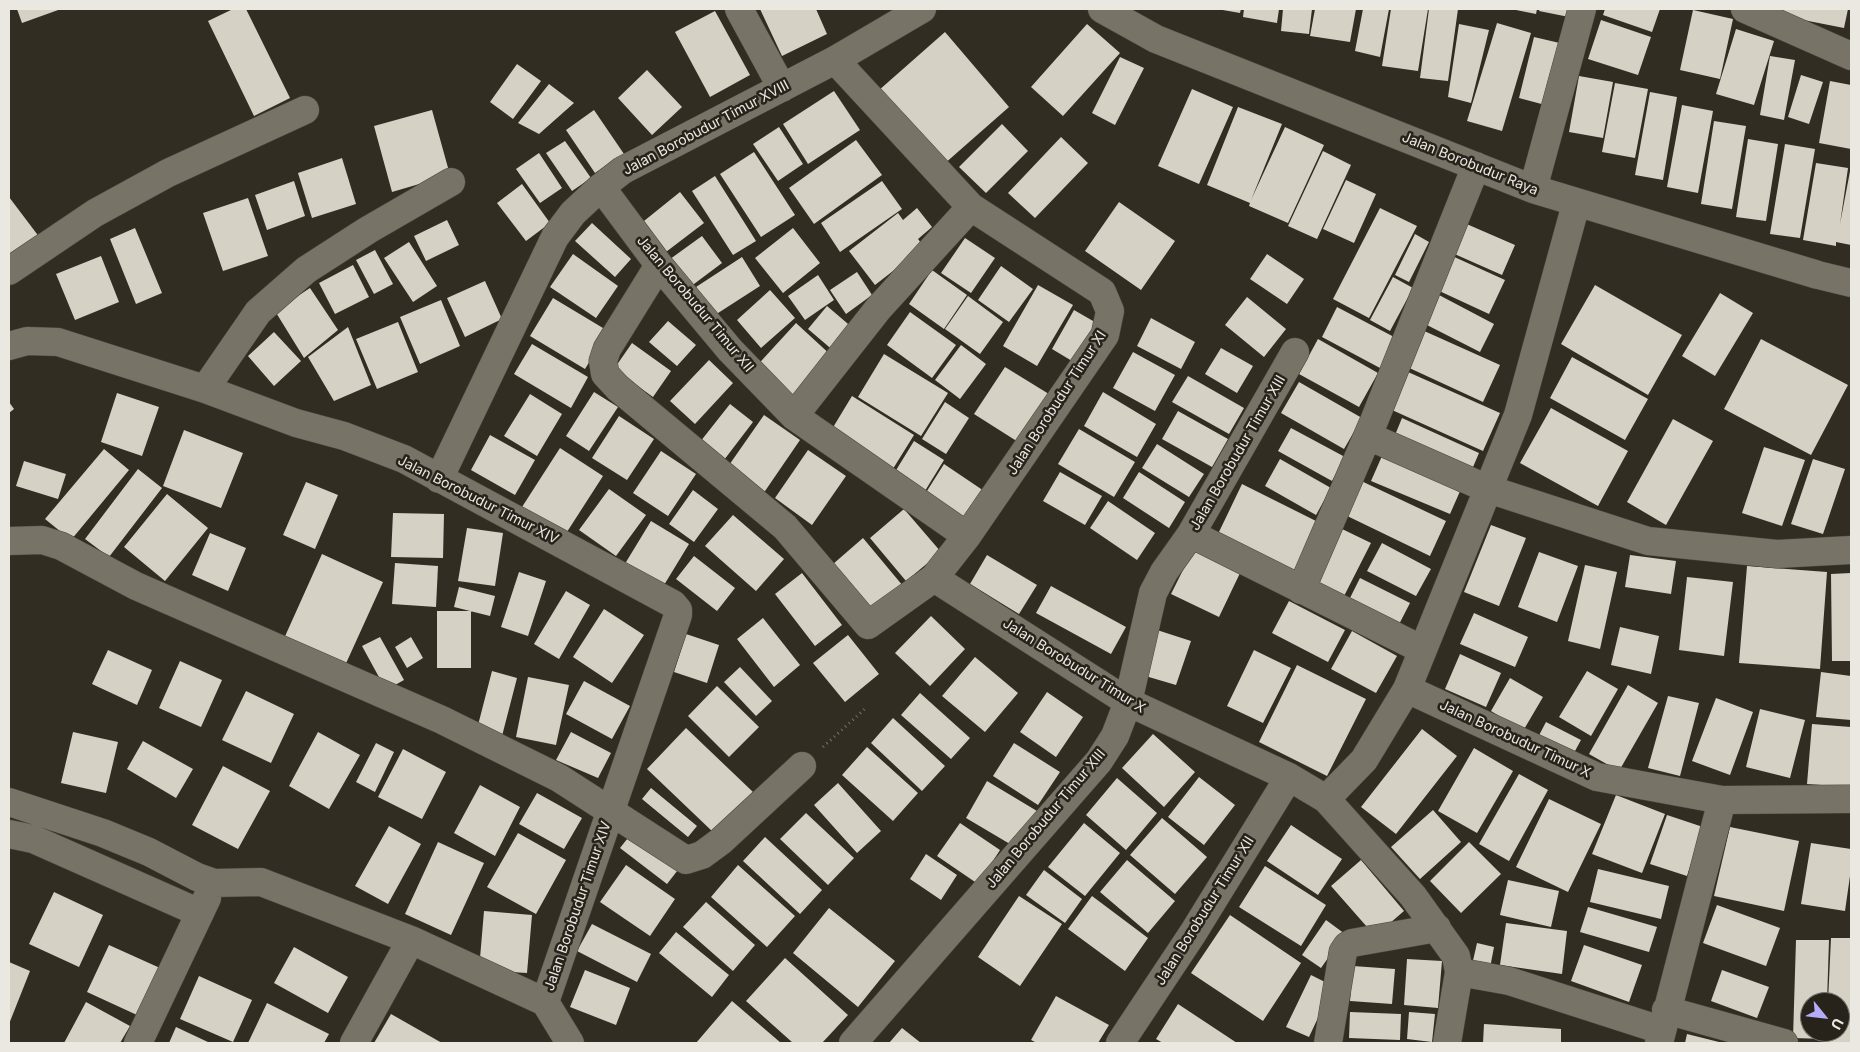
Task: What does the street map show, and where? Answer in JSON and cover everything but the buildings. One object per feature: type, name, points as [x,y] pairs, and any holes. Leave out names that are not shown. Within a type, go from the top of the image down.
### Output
[{"type":"street","points":[[739,9],[782,88]]},
{"type":"street","name":"Jalan Borobudur Timur XVIII","points":[[440,479],[555,237],[573,213],[623,170],[835,60],[922,9]]},
{"type":"street","name":"Jalan Borobudur Raya","points":[[1102,9],[1156,39],[1533,189],[1576,204],[1818,276],[1851,283]]},
{"type":"street","points":[[1533,189],[1582,9]]},
{"type":"street","points":[[1745,9],[1851,56]]},
{"type":"street","name":"Jalan Borobudur Timur XI","points":[[659,265],[608,348],[603,360],[605,374],[785,527],[868,625],[934,578],[967,536],[1106,335],[1110,312],[1102,292],[971,207],[835,60]]},
{"type":"street","points":[[9,271],[95,213],[168,173],[305,110]]},
{"type":"street","points":[[1301,590],[1368,436],[1476,166]]},
{"type":"street","points":[[205,389],[258,312],[306,270],[368,230],[451,182]]},
{"type":"street","name":"Jalan Borobudur Timur XII","points":[[601,187],[659,265],[730,350],[794,416],[967,536]]},
{"type":"street","points":[[1326,800],[1364,760],[1407,689],[1518,415],[1576,204]]},
{"type":"street","points":[[794,416],[878,309],[971,207]]},
{"type":"street","name":"Jalan Borobudur Timur XIV","points":[[9,346],[27,341],[58,342],[205,389],[296,423],[344,436],[404,460],[664,599],[678,610],[678,615],[545,1002]]},
{"type":"street","name":"Jalan Borobudur Timur XIII","points":[[854,1043],[1099,761],[1115,736],[1128,702],[1153,594],[1164,572],[1191,534],[1295,352]]},
{"type":"street","points":[[1368,436],[1488,489],[1648,541],[1777,554],[1851,550]]},
{"type":"street","points":[[1191,534],[1423,650]]},
{"type":"street","name":"Jalan Borobudur Timur XIV","points":[[9,541],[42,540],[60,546],[136,586],[442,720],[559,778],[610,809]]},
{"type":"street","name":"Jalan Borobudur Timur X","points":[[934,578],[1128,702],[1289,777],[1326,800],[1413,896],[1456,956],[1458,972],[1447,1043]]},
{"type":"street","name":"Jalan Borobudur Timur X","points":[[1407,689],[1597,777],[1722,800],[1851,799]]},
{"type":"street","points":[[610,809],[686,860],[702,855],[721,841],[802,766]]},
{"type":"street","name":"Jalan Borobudur Timur XII","points":[[1120,1043],[1193,933],[1289,777]]},
{"type":"street","points":[[1662,1028],[1722,800]]},
{"type":"street","points":[[9,802],[103,833],[149,852],[197,877],[214,883],[261,882],[411,940],[545,1002],[570,1043]]},
{"type":"street","points":[[9,834],[33,839],[200,913]]},
{"type":"street","points":[[138,1043],[214,883]]},
{"type":"street","points":[[1328,1043],[1343,952],[1347,946],[1352,943],[1437,928]]},
{"type":"street","points":[[354,1043],[411,940]]},
{"type":"street","points":[[1458,972],[1508,981],[1662,1028],[1784,1043]]},
{"type":"path","points":[[802,766],[867,707]]}]
